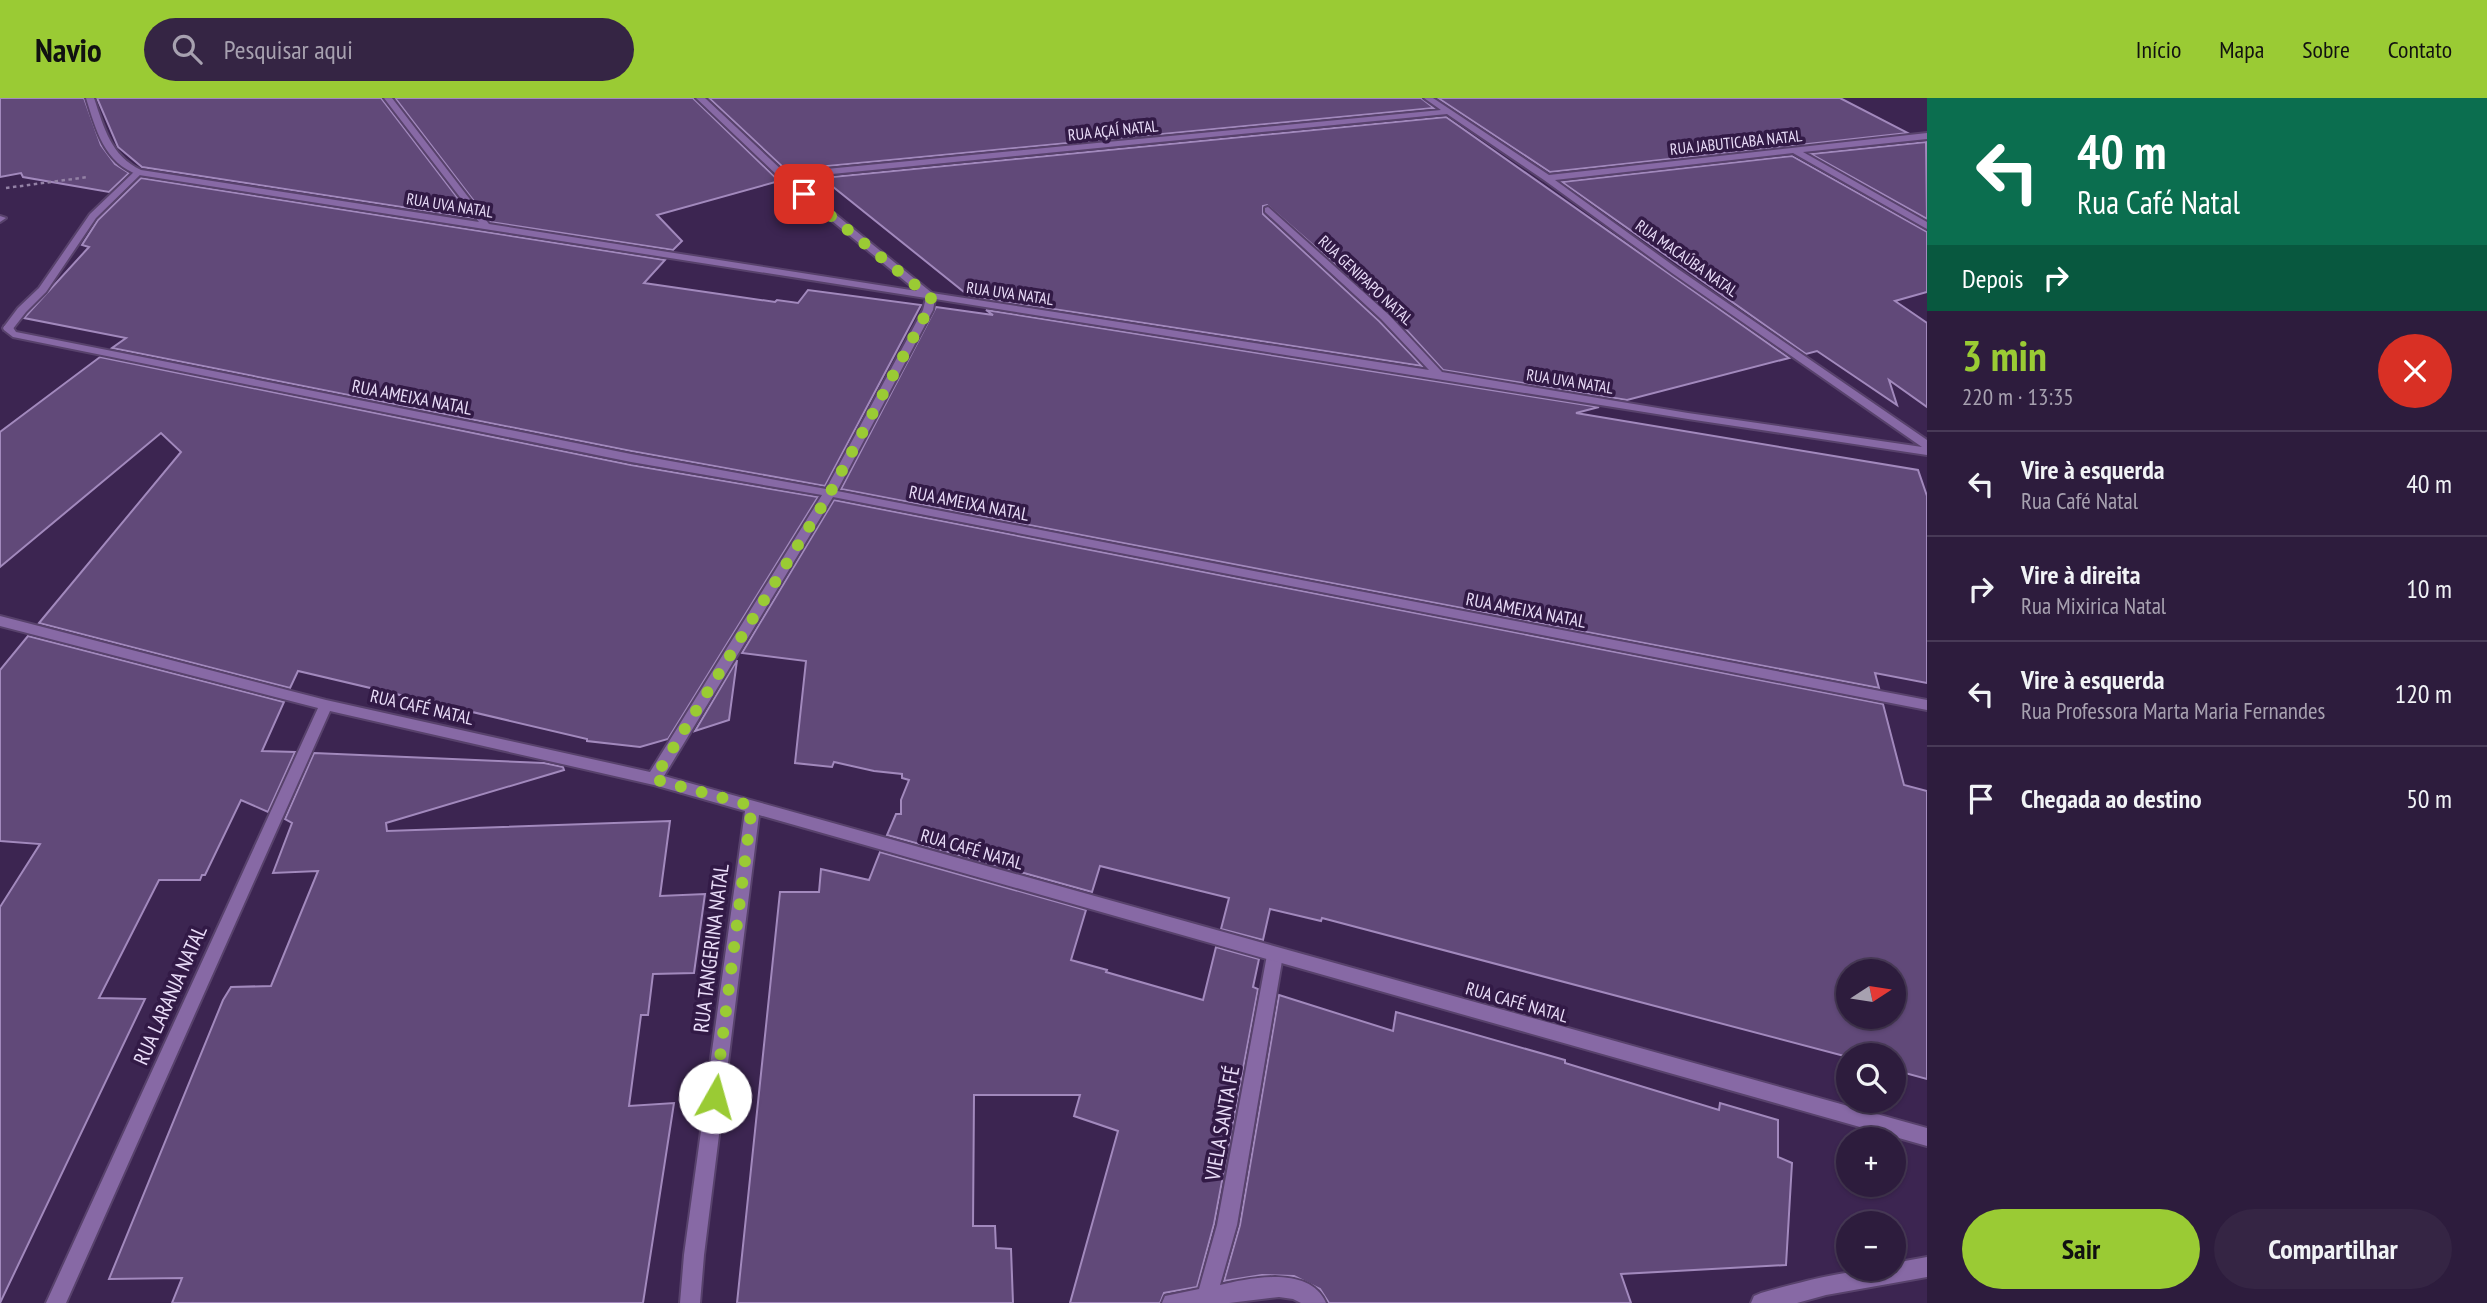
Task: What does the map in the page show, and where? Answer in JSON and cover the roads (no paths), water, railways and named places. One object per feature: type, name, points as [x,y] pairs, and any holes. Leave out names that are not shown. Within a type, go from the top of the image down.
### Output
[{"type":"street","points":[[90,98],[107,147],[135,171]]},
{"type":"street","points":[[388,98],[487,227]]},
{"type":"street","points":[[654,779],[830,493],[928,310],[931,298],[783,176],[700,98]]},
{"type":"street","name":"RUA MACAÚBA NATAL","points":[[1428,98],[1547,178],[1675,271],[1927,445]]},
{"type":"street","name":"RUA AÇAÍ NATAL","points":[[783,176],[1446,112]]},
{"type":"street","name":"RUA JABUTICABA NATAL","points":[[1547,178],[1927,136]]},
{"type":"street","points":[[1793,150],[1927,226]]},
{"type":"street","name":"RUA UVA NATAL","points":[[135,171],[931,298],[1927,451]]},
{"type":"street","name":"RUA AMEIXA NATAL","points":[[135,171],[93,216],[43,290],[8,328],[13,334],[631,458],[830,493],[1927,705]]},
{"type":"street","name":"RUA GENIPAPO NATAL","points":[[1268,210],[1385,317],[1439,375]]},
{"type":"street","name":"RUA CAFÉ NATAL","points":[[0,621],[326,705],[654,779],[1927,1137]]},
{"type":"street","name":"RUA LARANJA NATAL","points":[[56,1303],[326,705]]},
{"type":"street","name":"RUA TANGERINA NATAL","points":[[691,1303],[694,1255],[752,806]]},
{"type":"street","name":"VIELA SANTA FÉ","points":[[1206,1298],[1227,1225],[1275,955]]},
{"type":"street","points":[[1761,1303],[1826,1285],[1927,1267]]},
{"type":"street","points":[[1172,1303],[1263,1288],[1291,1288],[1309,1295],[1316,1303]]}]
